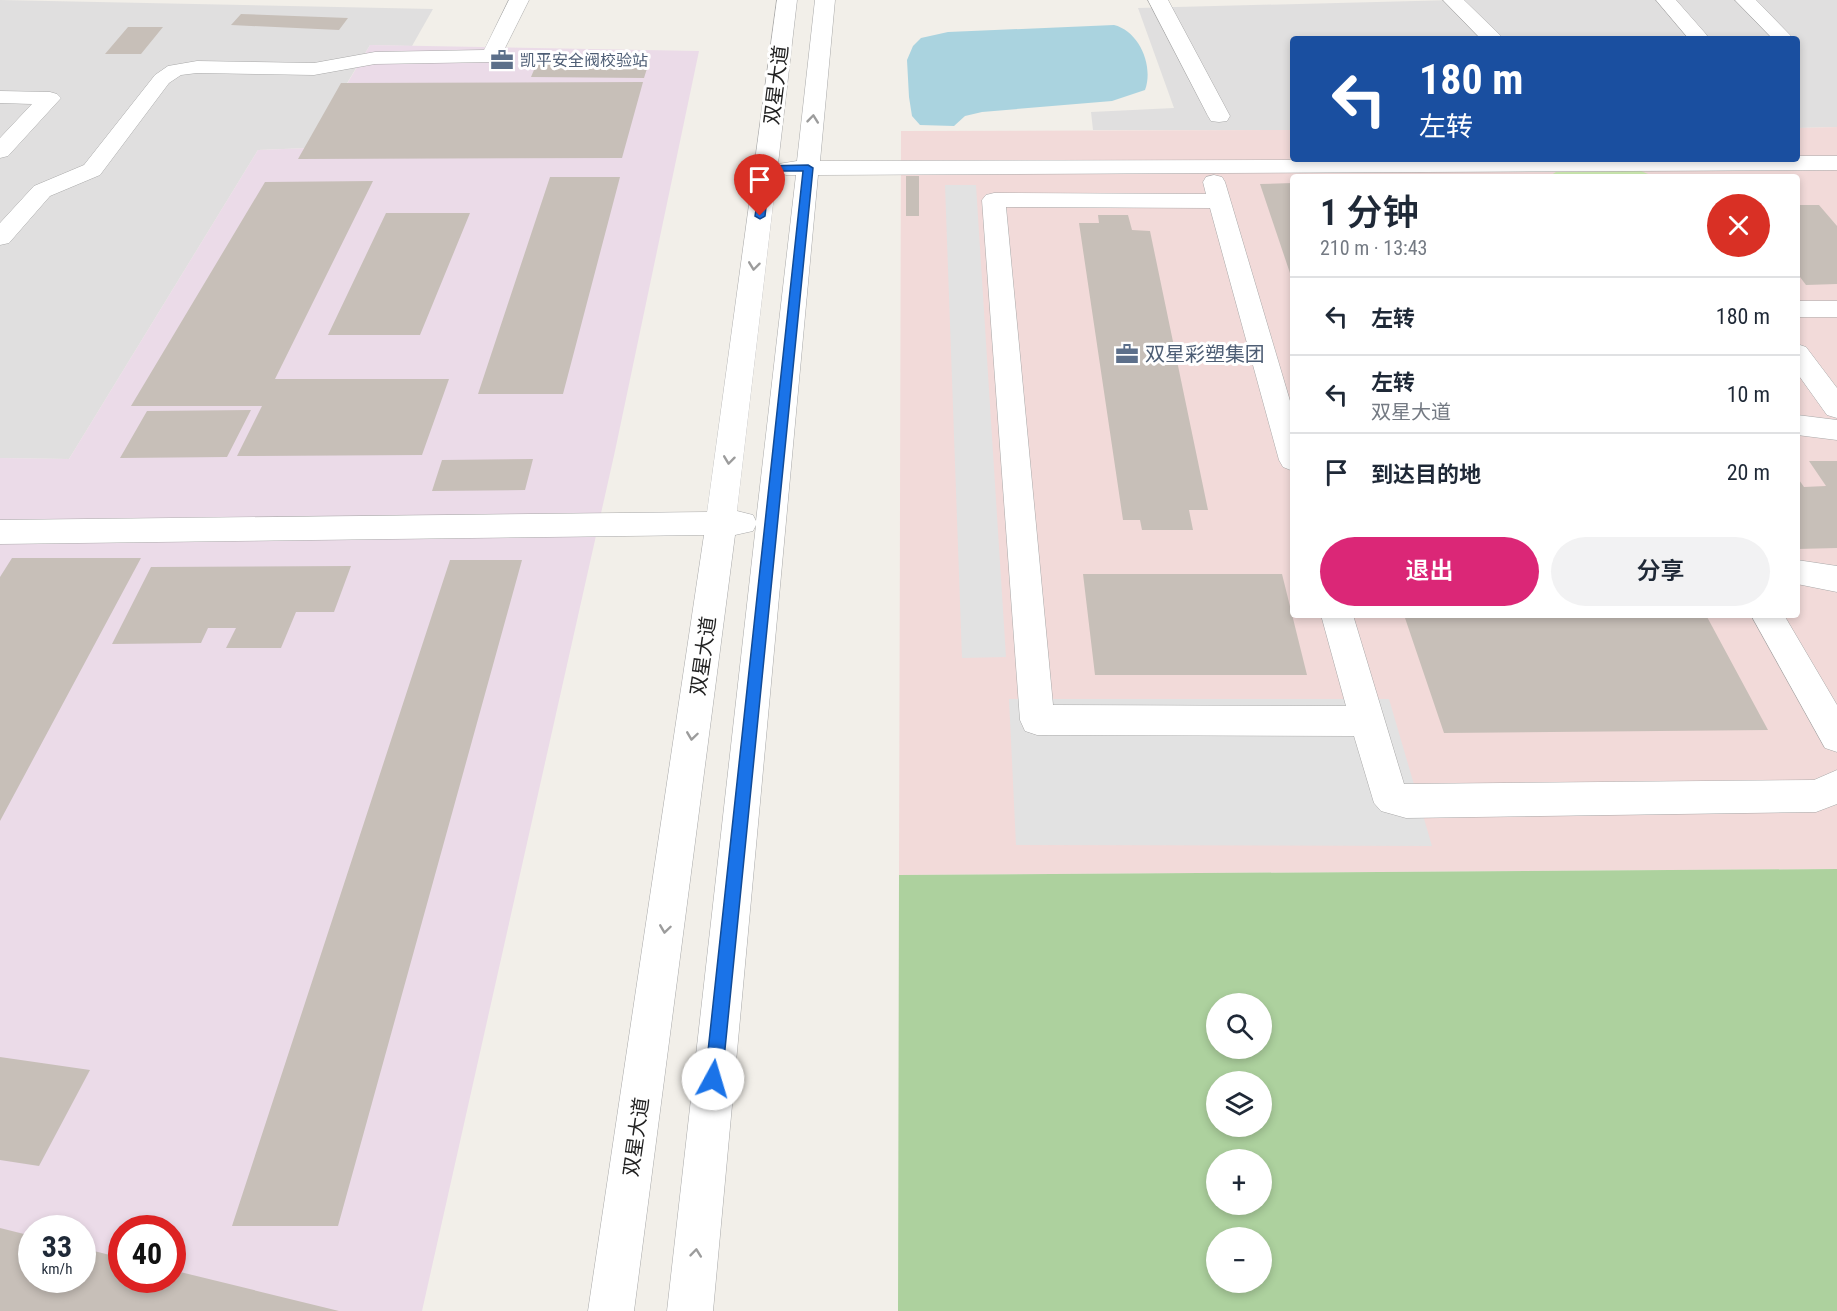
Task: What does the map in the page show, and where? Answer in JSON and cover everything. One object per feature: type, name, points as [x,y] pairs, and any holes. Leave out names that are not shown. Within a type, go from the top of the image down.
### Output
[{"type":"street","points":[[0,238],[42,191],[92,170],[162,79],[175,70],[197,67],[314,69],[375,58],[491,56],[519,0]]},
{"type":"street","name":"双星大道","points":[[611,1311],[721,524],[787,0]]},
{"type":"street","name":"双星大道","points":[[690,1311],[825,0]]},
{"type":"street","points":[[1158,0],[1219,116]]},
{"type":"street","points":[[1454,0],[1490,36]]},
{"type":"street","points":[[1665,0],[1697,36]]},
{"type":"street","points":[[1745,0],[1781,36]]},
{"type":"street","points":[[0,97],[50,98],[0,151]]},
{"type":"street","points":[[766,168],[1210,166],[1665,171],[1814,164],[1833,172]]},
{"type":"street","points":[[1210,166],[1290,450]]},
{"type":"street","points":[[1219,201],[994,200],[1037,720],[1367,721]]},
{"type":"street","points":[[1800,309],[1837,309]]},
{"type":"street","points":[[1800,357],[1837,408]]},
{"type":"street","points":[[1800,425],[1837,430]]},
{"type":"street","points":[[0,532],[770,523]]},
{"type":"street","points":[[1800,573],[1837,579]]},
{"type":"street","points":[[1338,618],[1387,791],[1394,799],[1406,801],[1816,796],[1837,786]]},
{"type":"street","points":[[1769,618],[1837,737]]},
{"type":"shaded area","points":[[0,0],[433,9],[412,46],[370,45],[308,148],[258,150],[69,459],[0,458]]},
{"type":"shaded area","points":[[1454,0],[1837,0],[1837,127],[1800,128],[1800,36],[1290,36],[1290,130],[1093,130],[1091,112],[1174,108],[1138,8]]},
{"type":"shaded area","points":[[370,45],[699,51],[615,451],[422,1311],[0,1311],[0,458],[69,459],[258,150],[309,148]]},
{"type":"shaded area","points":[[1837,127],[1837,869],[899,875],[901,131],[1290,130],[1290,162],[1800,162],[1800,128]]},
{"type":"shaded area","points":[[945,185],[976,185],[1006,657],[962,658]]},
{"type":"shaded area","points":[[1009,699],[1389,699],[1432,846],[1016,845]]},
{"type":"green space","points":[[1641,171],[1648,174],[1553,174],[1556,172]]},
{"type":"green space","points":[[1837,869],[1837,1311],[898,1311],[899,875]]},
{"type":"water","points":[[1114,25],[1131,34],[1142,51],[1147,71],[1145,90],[1112,101],[982,112],[965,116],[954,126],[920,125],[912,116],[907,60],[913,46],[921,38],[948,32]]},
{"type":"building","points":[[241,14],[348,18],[339,30],[231,25]]},
{"type":"building","points":[[128,27],[163,27],[141,54],[105,54]]},
{"type":"building","points":[[539,58],[650,59],[644,78],[531,77]]},
{"type":"building","points":[[643,82],[622,158],[298,159],[341,83]]},
{"type":"building","points":[[906,176],[919,176],[919,216],[906,216]]},
{"type":"building","points":[[550,177],[620,177],[563,394],[478,394]]},
{"type":"building","points":[[373,181],[275,379],[449,379],[422,455],[237,456],[262,406],[131,406],[265,182]]},
{"type":"building","points":[[1290,183],[1290,273],[1260,184]]},
{"type":"building","points":[[1800,205],[1819,205],[1837,226],[1837,284],[1806,285],[1800,277]]},
{"type":"building","points":[[386,213],[470,213],[420,335],[328,335]]},
{"type":"building","points":[[1098,215],[1128,215],[1132,230],[1150,231],[1208,510],[1189,510],[1193,530],[1142,530],[1140,520],[1123,520],[1079,223],[1099,223]]},
{"type":"building","points":[[251,410],[227,457],[120,458],[147,411]]},
{"type":"building","points":[[533,459],[525,490],[432,491],[442,460]]},
{"type":"building","points":[[1809,461],[1837,461],[1837,548],[1800,549],[1800,481],[1804,487],[1826,486]]},
{"type":"building","points":[[12,558],[141,558],[0,821],[0,577]]},
{"type":"building","points":[[450,560],[522,560],[338,1226],[232,1226]]},
{"type":"building","points":[[351,566],[334,612],[296,612],[281,648],[226,648],[236,628],[208,628],[201,643],[112,644],[151,567]]},
{"type":"building","points":[[1083,574],[1282,574],[1290,606],[1290,618],[1293,618],[1307,675],[1095,675]]},
{"type":"building","points":[[1405,618],[1708,618],[1768,730],[1444,733]]},
{"type":"building","points":[[0,1057],[90,1070],[39,1166],[0,1160]]},
{"type":"building","points":[[0,1228],[18,1232],[18,1293],[96,1293],[96,1252],[108,1254],[108,1293],[186,1293],[186,1273],[339,1311],[0,1311]]},
{"type":"place","name":"凯平安全阀校验站","points":[[502,60]]},
{"type":"place","name":"双星彩塑集团","points":[[1127,354]]},
{"type":"route","points":[[713,1079],[808,168],[766,168],[760,216]]}]
